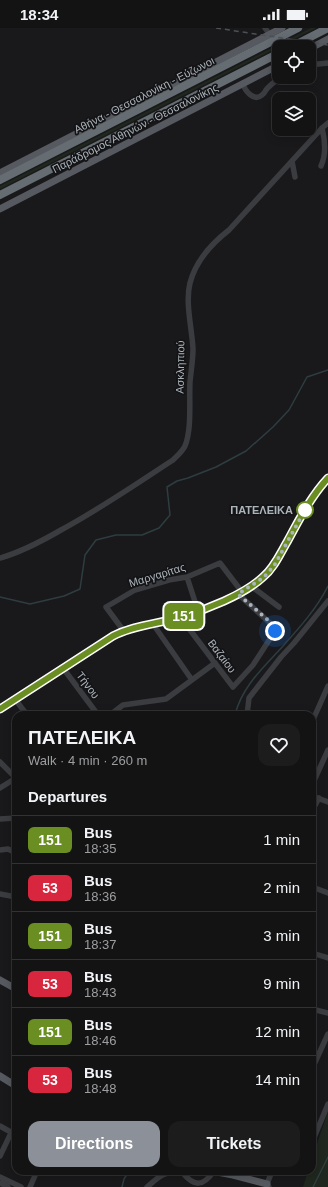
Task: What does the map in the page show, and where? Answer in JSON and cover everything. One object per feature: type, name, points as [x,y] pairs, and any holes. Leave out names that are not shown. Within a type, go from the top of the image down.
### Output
[{"type":"highway","name":"Αθήνα - Θεσσαλονίκη - Εύζωνοι","points":[[0,180],[298,28]]},
{"type":"highway","points":[[305,40],[328,28]]},
{"type":"highway","points":[[0,195],[272,57]]},
{"type":"main road","points":[[0,173],[282,28]]},
{"type":"main road","points":[[316,45],[328,39]]},
{"type":"main road","name":"Παράδρομος Αθηνών - Θεσσαλονίκης","points":[[0,209],[272,69]]},
{"type":"main road","points":[[0,980],[12,986]]},
{"type":"main road","points":[[0,1076],[12,1084]]},
{"type":"main road","points":[[236,1175],[268,1186]]},
{"type":"street","points":[[265,28],[272,32]]},
{"type":"street","points":[[316,64],[328,63]]},
{"type":"street","points":[[243,84],[247,92],[256,97],[263,95],[272,84]]},
{"type":"street","name":"Ασκληπιού","points":[[0,558],[36,544],[86,517],[173,460],[180,453],[188,437],[193,350],[190,324],[189,290],[194,269],[213,243],[229,230],[328,123]]},
{"type":"street","points":[[321,166],[325,152],[325,138],[322,128]]},
{"type":"street","points":[[292,161],[295,177]]},
{"type":"street","points":[[0,709],[123,630],[181,618],[240,593],[263,578],[274,566],[316,491],[328,478]]},
{"type":"street","name":"Μαργαρίτας","points":[[123,630],[106,607],[135,590],[169,580],[187,577],[220,563],[240,593]]},
{"type":"street","points":[[187,577],[198,611]]},
{"type":"street","points":[[251,586],[279,607]]},
{"type":"street","name":"Βαζαίου","points":[[181,618],[214,664],[233,686],[253,665],[275,631],[270,622],[240,593]]},
{"type":"street","points":[[247,711],[249,698],[328,601]]},
{"type":"street","points":[[153,624],[192,680]]},
{"type":"street","points":[[115,711],[123,705],[166,700],[214,664]]},
{"type":"street","name":"Τήνου","points":[[62,668],[95,711]]},
{"type":"street","points":[[316,713],[328,686]]},
{"type":"street","points":[[15,699],[24,711]]},
{"type":"street","points":[[316,776],[328,750]]},
{"type":"street","points":[[0,762],[12,774]]},
{"type":"street","points":[[0,788],[12,780]]},
{"type":"street","points":[[316,797],[328,802]]},
{"type":"street","points":[[316,804],[319,798]]},
{"type":"street","points":[[0,819],[12,818]]},
{"type":"street","points":[[0,850],[8,849],[12,851]]},
{"type":"street","points":[[316,888],[328,893]]},
{"type":"street","points":[[0,894],[12,896]]},
{"type":"street","points":[[316,954],[328,958]]},
{"type":"street","points":[[316,1010],[328,1013]]},
{"type":"street","points":[[316,1057],[327,1038]]},
{"type":"street","points":[[316,1133],[328,1104]]},
{"type":"street","points":[[0,1126],[12,1133]]},
{"type":"street","points":[[0,1156],[12,1137]]},
{"type":"street","points":[[30,1187],[35,1175]]},
{"type":"street","points":[[147,1187],[161,1175]]},
{"type":"street","points":[[185,1175],[186,1178],[195,1184],[205,1182],[210,1175]]},
{"type":"street","points":[[268,1186],[271,1175]]},
{"type":"street","points":[[0,1177],[21,1187]]},
{"type":"street","points":[[0,1184],[8,1187]]},
{"type":"shaded area","points":[[311,28],[316,28],[292,40],[287,40]]},
{"type":"shaded area","points":[[272,48],[272,50],[0,189],[0,186]]},
{"type":"shaded area","points":[[328,1111],[328,1187],[303,1187],[307,1175],[316,1175],[316,1147]]},
{"type":"waterway","points":[[0,597],[30,604],[64,596],[80,589],[85,555],[96,540],[116,535],[142,535],[159,528],[170,515],[167,487],[177,481],[216,467],[246,451],[273,427],[289,410],[307,377],[328,370]]},
{"type":"waterway","points":[[236,711],[248,686],[308,617],[328,586]]},
{"type":"waterway","points":[[313,1187],[328,1157]]},
{"type":"waterway","points":[[122,1187],[126,1175]]},
{"type":"railway","points":[[216,28],[328,45]]},
{"type":"bus line","name":"151","points":[[0,709],[123,630],[181,618],[238,594],[263,578],[274,566],[316,491],[328,478]]},
{"type":"place","name":"ΠΑΤΕΛΕΙΚΑ","points":[[305,510]]},
{"type":"route","points":[[275,631],[270,622],[238,594],[263,578],[274,566],[305,510]]}]
